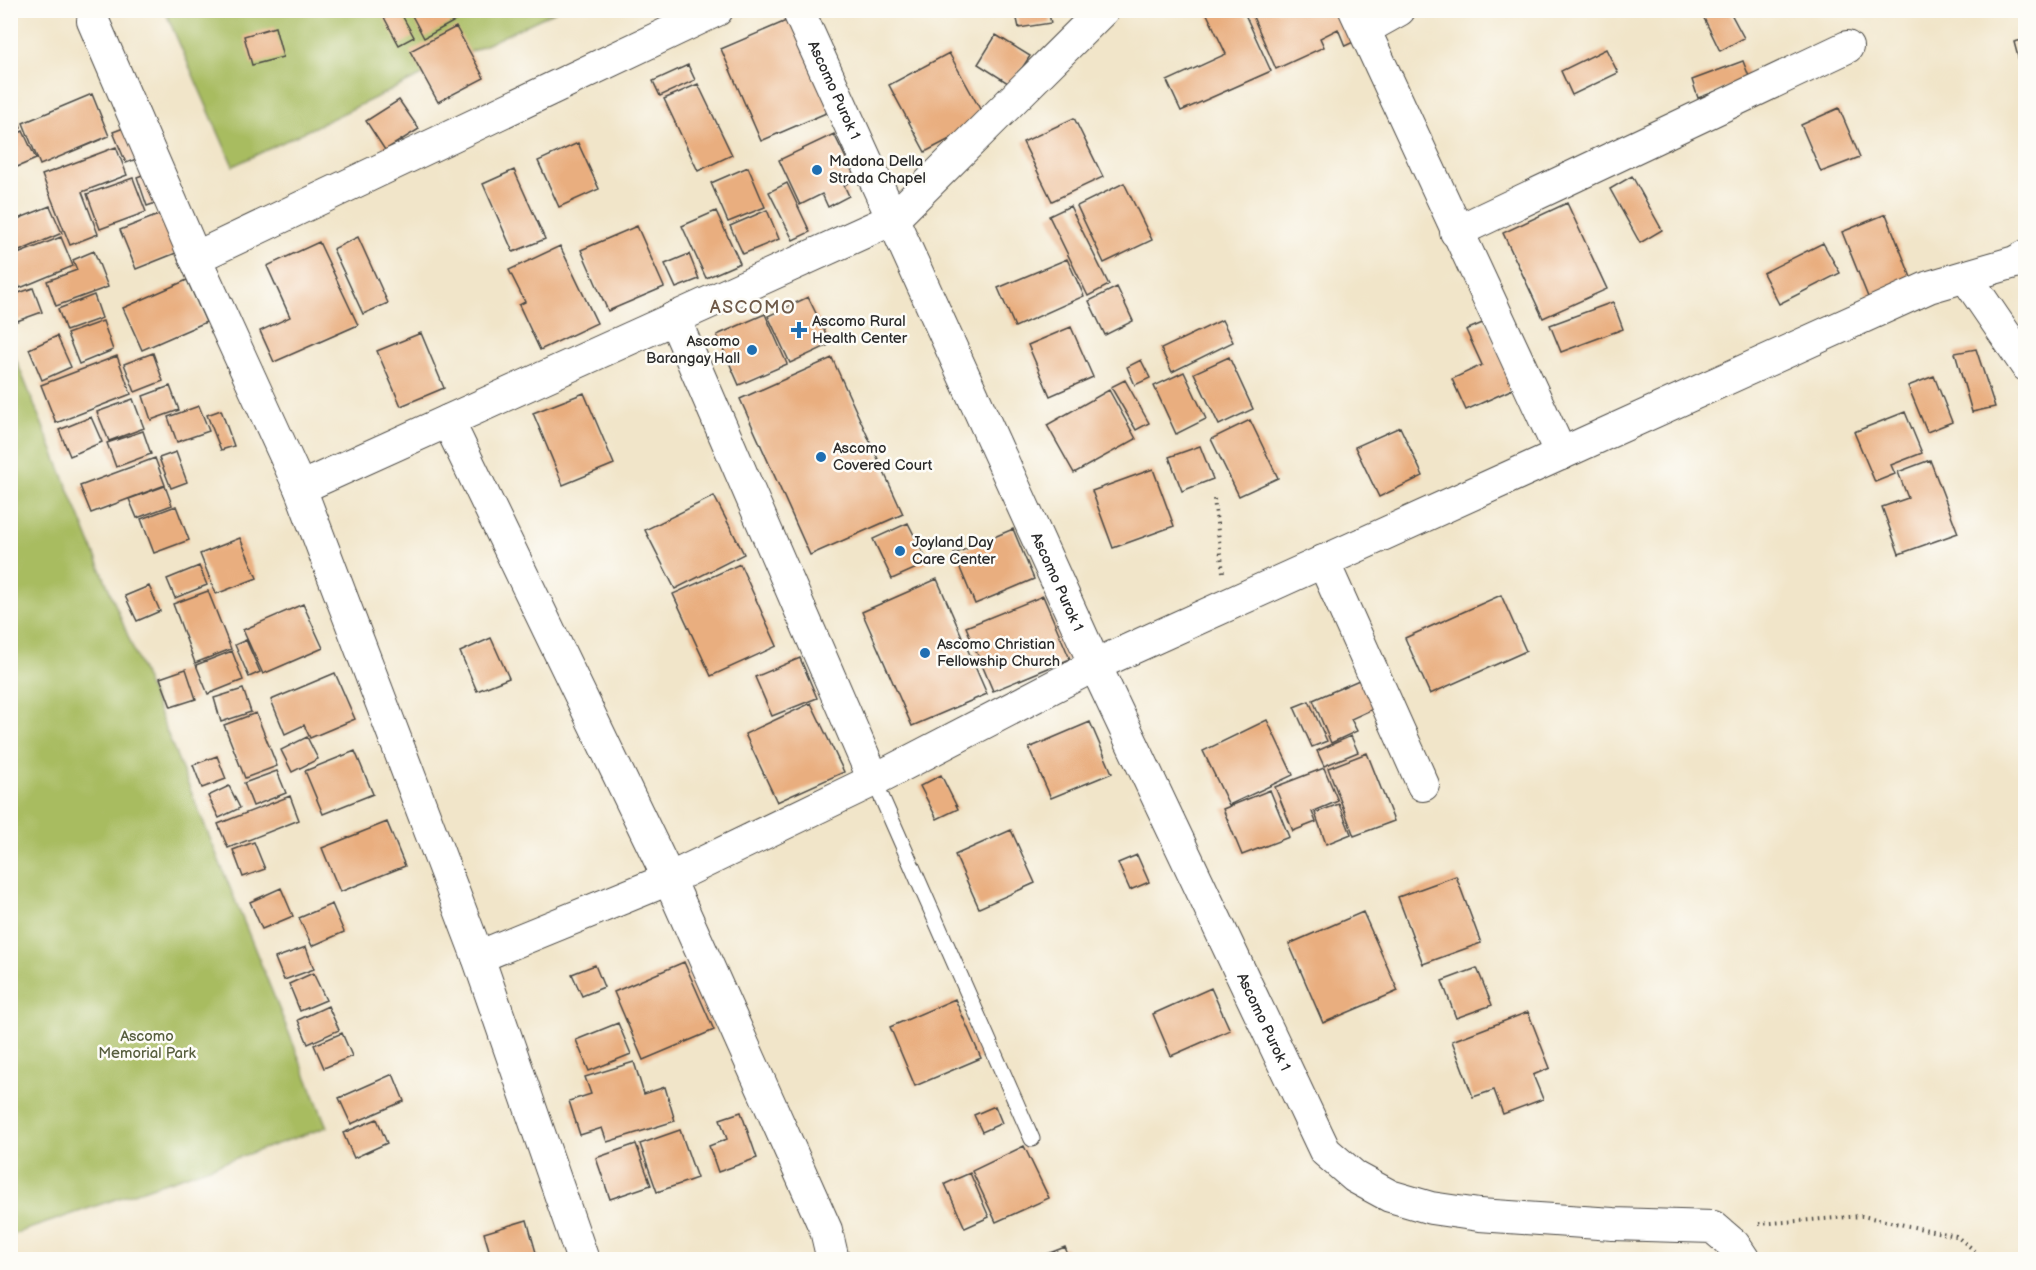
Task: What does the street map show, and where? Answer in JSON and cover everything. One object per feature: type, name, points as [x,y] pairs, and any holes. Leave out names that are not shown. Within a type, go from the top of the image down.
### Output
[{"type":"street","points":[[195,258],[717,10]]},
{"type":"street","name":"Ascomo Purok 1","points":[[798,10],[1095,665],[1325,1151],[1355,1177],[1390,1196],[1431,1208],[1479,1215],[1591,1223],[1713,1227]]},
{"type":"street","points":[[300,488],[893,219],[1103,10]]},
{"type":"street","points":[[1399,10],[1360,20],[1456,232],[1561,454]]},
{"type":"street","points":[[93,21],[195,258],[300,488],[478,957],[582,1260]]},
{"type":"street","points":[[1456,232],[1847,46]]},
{"type":"street","points":[[478,957],[669,879],[874,780],[1095,665],[1228,604],[1929,287],[1966,278],[2015,262],[2025,256]]},
{"type":"street","points":[[1966,278],[2025,364]]},
{"type":"street","points":[[674,318],[874,780]]},
{"type":"street","points":[[448,421],[669,879],[826,1230],[833,1260]]},
{"type":"street","points":[[1323,561],[1423,785]]},
{"type":"street","points":[[1713,1227],[1734,1245],[1744,1260]]},
{"type":"lane","points":[[874,780],[1032,1139]]},
{"type":"path","points":[[1214,499],[1228,604]]},
{"type":"path","points":[[1713,1227],[1862,1216],[1956,1236],[1987,1260]]},
{"type":"green space","points":[[165,11],[556,11],[233,166]]},
{"type":"green space","name":"Ascomo Memorial Park","points":[[10,345],[327,1127],[11,1235],[10,1235]]},
{"type":"building","points":[[380,10],[399,10],[414,37],[399,45]]},
{"type":"building","points":[[409,10],[461,10],[464,16],[424,38]]},
{"type":"building","points":[[1015,10],[1048,10],[1051,23],[1019,28]]},
{"type":"building","points":[[1208,10],[1243,10],[1271,71],[1181,111],[1167,81],[1226,54],[1206,12]]},
{"type":"building","points":[[1250,10],[1349,10],[1362,38],[1345,46],[1338,29],[1320,38],[1324,47],[1276,69]]},
{"type":"building","points":[[1700,10],[1729,10],[1744,38],[1720,51]]},
{"type":"building","points":[[793,18],[833,110],[761,141],[721,49]]},
{"type":"building","points":[[275,27],[283,57],[252,65],[244,36]]},
{"type":"building","points":[[456,27],[484,78],[438,102],[410,51]]},
{"type":"building","points":[[996,35],[1030,56],[1011,85],[978,64]]},
{"type":"building","points":[[2026,39],[2026,83],[2025,83],[2014,42]]},
{"type":"building","points":[[1606,49],[1618,73],[1572,95],[1561,71]]},
{"type":"building","points":[[949,53],[986,120],[925,152],[889,85]]},
{"type":"building","points":[[1743,61],[1750,79],[1698,98],[1692,80]]},
{"type":"building","points":[[688,65],[695,80],[660,96],[653,81]]},
{"type":"building","points":[[698,84],[732,155],[698,171],[664,99]]},
{"type":"building","points":[[92,94],[109,136],[40,165],[23,123]]},
{"type":"building","points":[[399,100],[419,129],[385,150],[366,121]]},
{"type":"building","points":[[10,102],[21,128],[10,132]]},
{"type":"building","points":[[1839,108],[1860,157],[1821,172],[1801,125]]},
{"type":"building","points":[[1074,118],[1103,177],[1052,201],[1023,142]]},
{"type":"building","points":[[137,123],[149,154],[126,163],[113,132]]},
{"type":"building","points":[[23,131],[36,159],[10,170],[10,137]]},
{"type":"building","name":"Madona Della Strada Chapel","points":[[834,134],[856,179],[844,185],[849,196],[828,207],[822,194],[800,205],[779,160]]},
{"type":"building","points":[[578,143],[599,189],[559,207],[538,161]]},
{"type":"building","points":[[116,147],[127,175],[82,192],[98,234],[70,245],[42,175]]},
{"type":"building","points":[[748,167],[765,207],[728,222],[711,183]]},
{"type":"building","points":[[156,170],[167,199],[147,206],[137,177]]},
{"type":"building","points":[[514,170],[545,239],[513,252],[483,184]]},
{"type":"building","points":[[1632,176],[1662,230],[1640,243],[1610,189]]},
{"type":"building","points":[[133,178],[146,212],[100,229],[87,194]]},
{"type":"building","points":[[787,183],[810,232],[793,240],[769,192]]},
{"type":"building","points":[[1124,183],[1152,240],[1104,263],[1077,206]]},
{"type":"building","points":[[1567,203],[1607,289],[1543,318],[1503,233]]},
{"type":"building","points":[[50,206],[62,233],[10,255],[10,222]]},
{"type":"building","points":[[1070,206],[1109,285],[1088,296],[1049,216]]},
{"type":"building","points":[[767,210],[779,239],[743,254],[730,226]]},
{"type":"building","points":[[716,211],[740,263],[706,278],[682,226]]},
{"type":"building","points":[[166,212],[181,251],[136,269],[120,230]]},
{"type":"building","points":[[1886,214],[1914,285],[1870,302],[1842,232]]},
{"type":"building","points":[[637,226],[664,287],[608,311],[581,250]]},
{"type":"building","points":[[61,237],[73,266],[20,288],[10,265],[10,257]]},
{"type":"building","points":[[358,237],[388,303],[363,314],[333,249]]},
{"type":"building","points":[[319,242],[358,325],[274,362],[260,331],[290,317],[267,266]]},
{"type":"building","points":[[1823,243],[1840,273],[1779,304],[1763,273]]},
{"type":"building","points":[[560,246],[597,323],[540,350],[519,305],[525,302],[509,270]]},
{"type":"building","points":[[94,251],[108,287],[56,306],[47,281],[77,270],[73,260]]},
{"type":"building","points":[[689,254],[699,279],[676,288],[665,264]]},
{"type":"building","points":[[1067,259],[1084,296],[1015,327],[998,288]]},
{"type":"building","points":[[187,280],[206,322],[142,350],[123,308]]},
{"type":"building","points":[[1117,287],[1133,321],[1105,335],[1089,301]]},
{"type":"building","points":[[33,288],[42,312],[17,321],[10,303],[10,296]]},
{"type":"building","points":[[94,295],[102,318],[66,331],[58,309]]},
{"type":"building","name":"Ascomo Rural Health Center","points":[[808,297],[831,344],[790,363],[768,316]]},
{"type":"building","points":[[1613,302],[1623,329],[1561,352],[1550,325]]},
{"type":"building","name":"Ascomo Barangay Hall","points":[[765,314],[787,364],[739,385],[717,335]]},
{"type":"building","points":[[1222,320],[1233,342],[1172,372],[1161,349]]},
{"type":"building","points":[[103,321],[113,350],[79,364],[67,334]]},
{"type":"building","points":[[1485,322],[1515,388],[1466,410],[1452,379],[1482,365],[1466,330]]},
{"type":"building","points":[[1071,327],[1093,377],[1050,396],[1028,345]]},
{"type":"building","points":[[421,333],[444,388],[401,406],[377,351]]},
{"type":"building","points":[[57,336],[71,367],[42,380],[29,349]]},
{"type":"building","points":[[1976,349],[1995,407],[1972,412],[1955,353]]},
{"type":"building","points":[[153,353],[163,381],[135,392],[124,364]]},
{"type":"building","points":[[117,356],[131,394],[56,423],[41,385]]},
{"type":"building","points":[[1229,357],[1253,409],[1219,425],[1194,373]]},
{"type":"building","name":"Ascomo Covered Court","points":[[832,358],[903,514],[810,555],[740,399]]},
{"type":"building","points":[[1141,360],[1150,378],[1135,385],[1127,367]]},
{"type":"building","points":[[1184,372],[1206,419],[1176,434],[1154,386]]},
{"type":"building","points":[[1934,376],[1952,422],[1927,432],[1908,386]]},
{"type":"building","points":[[1125,380],[1149,423],[1136,430],[1111,387]]},
{"type":"building","points":[[170,386],[179,410],[151,420],[143,396]]},
{"type":"building","points":[[1109,390],[1136,439],[1074,473],[1047,425]]},
{"type":"building","points":[[584,393],[614,464],[563,485],[533,413]]},
{"type":"building","points":[[133,399],[144,428],[109,441],[97,412]]},
{"type":"building","points":[[199,406],[209,431],[177,442],[168,417]]},
{"type":"building","points":[[221,410],[234,446],[221,450],[207,415]]},
{"type":"building","points":[[1905,412],[1922,453],[1891,465],[1895,474],[1875,482],[1854,432]]},
{"type":"building","points":[[91,417],[102,442],[70,456],[59,430]]},
{"type":"building","points":[[1250,420],[1278,478],[1239,496],[1211,439]]},
{"type":"building","points":[[1400,427],[1423,476],[1379,497],[1355,447]]},
{"type":"building","points":[[143,431],[151,454],[116,467],[107,443]]},
{"type":"building","points":[[1200,446],[1213,479],[1182,491],[1169,457]]},
{"type":"building","points":[[176,452],[187,482],[171,488],[159,458]]},
{"type":"building","points":[[155,458],[165,485],[91,513],[80,486]]},
{"type":"building","points":[[1930,460],[1958,533],[1899,554],[1882,507],[1908,498],[1898,472]]},
{"type":"building","points":[[1153,469],[1174,526],[1113,548],[1092,491]]},
{"type":"building","points":[[165,486],[172,505],[137,518],[129,499]]},
{"type":"building","points":[[714,496],[744,554],[675,589],[645,530]]},
{"type":"building","points":[[176,506],[189,540],[154,553],[141,519]]},
{"type":"building","name":"Joyland Day Care Center","points":[[908,523],[928,563],[892,579],[873,539]]},
{"type":"building","points":[[1013,529],[1034,579],[975,604],[954,554]]},
{"type":"building","points":[[240,538],[257,578],[216,594],[200,554]]},
{"type":"building","points":[[740,564],[777,646],[711,676],[673,594]]},
{"type":"building","points":[[199,566],[207,585],[175,598],[167,579]]},
{"type":"building","name":"Ascomo Christian Fellowship Church","points":[[937,579],[987,694],[912,726],[862,612]]},
{"type":"building","points":[[149,586],[160,611],[137,621],[125,596]]},
{"type":"building","points":[[208,591],[231,649],[195,663],[173,604]]},
{"type":"building","points":[[1501,595],[1526,651],[1430,694],[1405,638]]},
{"type":"building","points":[[1043,596],[1070,659],[993,691],[966,627]]},
{"type":"building","points":[[303,604],[323,648],[263,674],[243,630]]},
{"type":"building","points":[[491,638],[509,678],[477,691],[460,652]]},
{"type":"building","points":[[246,640],[260,672],[249,677],[235,645]]},
{"type":"building","points":[[232,651],[243,680],[208,694],[196,665]]},
{"type":"building","points":[[800,658],[817,698],[772,716],[755,677]]},
{"type":"building","points":[[186,669],[196,699],[171,707],[160,678]]},
{"type":"building","points":[[335,673],[355,719],[310,738],[304,725],[285,734],[271,700]]},
{"type":"building","points":[[1373,674],[1386,703],[1351,719],[1357,731],[1331,743],[1313,700]]},
{"type":"building","points":[[243,689],[251,712],[221,722],[214,698]]},
{"type":"building","points":[[1309,701],[1327,741],[1312,747],[1294,707]]},
{"type":"building","points":[[811,703],[844,772],[777,802],[745,734]]},
{"type":"building","points":[[256,713],[277,766],[245,778],[224,725]]},
{"type":"building","points":[[1267,720],[1293,775],[1229,805],[1203,751]]},
{"type":"building","points":[[1090,722],[1112,773],[1051,798],[1029,748]]},
{"type":"building","points":[[1351,736],[1358,752],[1324,766],[1317,751]]},
{"type":"building","points":[[307,737],[318,759],[292,772],[281,750]]},
{"type":"building","points":[[355,751],[373,794],[323,814],[305,771]]},
{"type":"building","points":[[1367,753],[1394,821],[1354,836],[1328,768]]},
{"type":"building","points":[[217,756],[226,779],[202,788],[193,765]]},
{"type":"building","points":[[1324,768],[1338,801],[1312,812],[1316,822],[1293,831],[1275,787]]},
{"type":"building","points":[[277,771],[286,793],[253,806],[244,783]]},
{"type":"building","points":[[941,775],[958,809],[937,819],[920,786]]},
{"type":"building","points":[[229,786],[240,808],[219,818],[208,796]]},
{"type":"building","points":[[1270,790],[1289,837],[1242,855],[1223,809]]},
{"type":"building","points":[[290,796],[299,820],[228,848],[218,824]]},
{"type":"building","points":[[1339,804],[1351,834],[1326,844],[1315,813]]},
{"type":"building","points":[[387,822],[405,866],[340,892],[322,848]]},
{"type":"building","points":[[1011,830],[1035,883],[979,908],[955,855]]},
{"type":"building","points":[[254,842],[265,869],[243,877],[233,850]]},
{"type":"building","points":[[1137,855],[1149,882],[1130,890],[1118,863]]},
{"type":"building","points":[[1456,876],[1481,943],[1423,964],[1398,897]]},
{"type":"building","points":[[281,888],[293,916],[262,929],[250,902]]},
{"type":"building","points":[[332,904],[344,932],[312,946],[299,918]]},
{"type":"building","points":[[1363,912],[1398,991],[1323,1023],[1289,944]]},
{"type":"building","points":[[306,947],[314,969],[284,980],[275,958]]},
{"type":"building","points":[[684,962],[714,1030],[643,1060],[614,992]]},
{"type":"building","points":[[595,965],[604,987],[582,996],[572,974]]},
{"type":"building","points":[[1477,968],[1492,1005],[1456,1018],[1442,981]]},
{"type":"building","points":[[313,973],[326,1000],[300,1011],[289,984]]},
{"type":"building","points":[[1211,988],[1230,1030],[1171,1056],[1153,1014]]},
{"type":"building","points":[[955,999],[981,1058],[915,1086],[890,1027]]},
{"type":"building","points":[[328,1006],[339,1030],[308,1044],[298,1020]]},
{"type":"building","points":[[1528,1012],[1550,1068],[1533,1075],[1543,1099],[1503,1114],[1494,1090],[1473,1097],[1452,1041]]},
{"type":"building","points":[[618,1023],[631,1054],[589,1071],[576,1040]]},
{"type":"building","points":[[342,1033],[352,1056],[324,1068],[314,1045]]},
{"type":"building","points":[[634,1062],[644,1094],[665,1087],[675,1121],[607,1142],[602,1128],[580,1135],[569,1101],[591,1094],[585,1077]]},
{"type":"building","points":[[393,1074],[404,1101],[351,1124],[339,1098]]},
{"type":"building","points":[[995,1106],[1002,1123],[982,1132],[974,1115]]},
{"type":"building","points":[[741,1112],[757,1158],[718,1172],[709,1146],[727,1139],[720,1119]]},
{"type":"building","points":[[377,1119],[387,1143],[354,1158],[343,1133]]},
{"type":"building","points":[[680,1130],[697,1178],[657,1192],[640,1144]]},
{"type":"building","points":[[636,1144],[651,1185],[610,1199],[596,1158]]},
{"type":"building","points":[[1024,1146],[1049,1198],[996,1222],[972,1171]]},
{"type":"building","points":[[970,1173],[989,1217],[965,1228],[945,1184]]},
{"type":"building","points":[[527,1220],[538,1260],[492,1260],[484,1233]]},
{"type":"building","points":[[1065,1247],[1070,1260],[1034,1260],[1034,1259]]},
{"type":"place","name":"Madona Della Strada Chapel","points":[[817,170]]},
{"type":"place","name":"Ascomo Rural Health Center","points":[[799,330]]},
{"type":"place","name":"Ascomo Barangay Hall","points":[[752,350]]},
{"type":"place","name":"Ascomo Covered Court","points":[[821,457]]},
{"type":"place","name":"Joyland Day Care Center","points":[[900,551]]},
{"type":"place","name":"Ascomo Christian Fellowship Church","points":[[925,653]]},
{"type":"district","name":"ASCOMO","points":[[753,307]]}]
